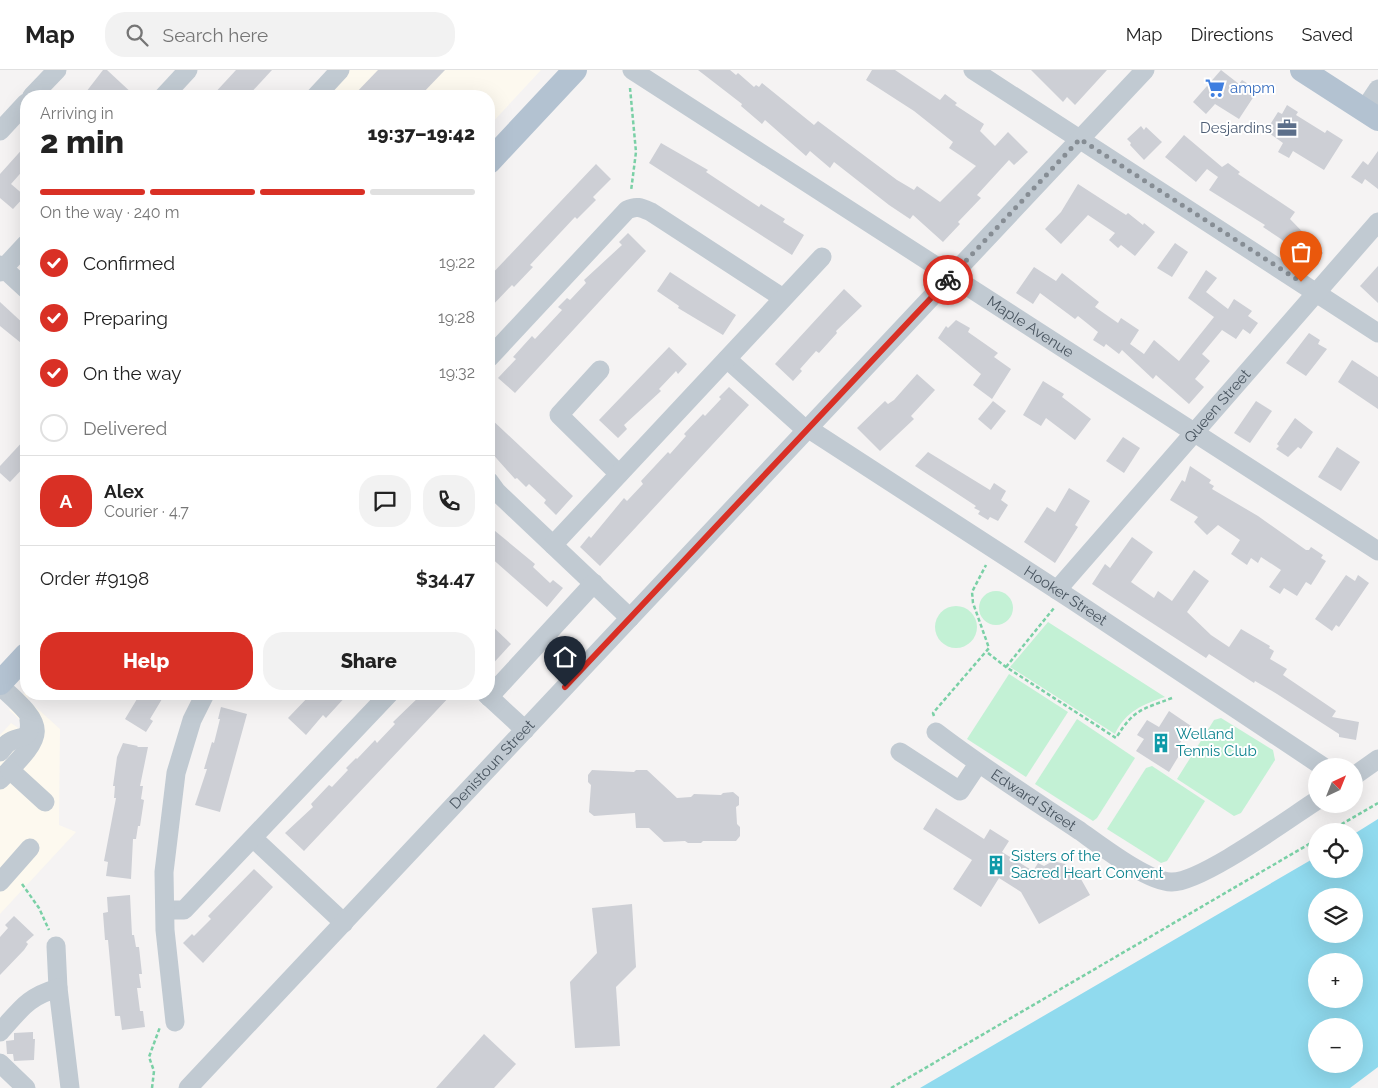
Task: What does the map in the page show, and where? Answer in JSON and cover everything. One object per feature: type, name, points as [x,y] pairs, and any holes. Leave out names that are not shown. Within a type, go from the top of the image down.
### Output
[{"type":"main road","points":[[495,156],[575,70]]},
{"type":"main road","points":[[1302,70],[1371,114]]},
{"type":"main road","points":[[0,684],[20,662]]},
{"type":"street","points":[[38,90],[57,70]]},
{"type":"street","points":[[170,90],[188,70]]},
{"type":"street","points":[[322,90],[340,70]]},
{"type":"street","points":[[973,70],[1378,332]]},
{"type":"street","name":"Denistoun Street","points":[[188,1088],[1145,70]]},
{"type":"street","name":"Maple Avenue","points":[[635,71],[951,277],[1378,551]]},
{"type":"street","points":[[1371,114],[1378,89]]},
{"type":"street","points":[[0,130],[20,108]]},
{"type":"street","points":[[495,352],[628,210],[633,207],[639,207],[651,212],[783,298]]},
{"type":"street","name":"Queen Street","points":[[1062,594],[1194,432],[1378,222]]},
{"type":"street","points":[[20,250],[1,268],[20,284]]},
{"type":"street","points":[[553,545],[822,258]]},
{"type":"street","name":"Hooker Street","points":[[727,359],[808,430],[1062,594],[1310,758]]},
{"type":"street","points":[[600,370],[558,415],[619,474]]},
{"type":"street","points":[[495,495],[553,545],[630,618]]},
{"type":"street","points":[[495,687],[594,583]]},
{"type":"street","points":[[0,684],[26,709],[36,726],[35,736],[28,750],[5,775],[45,802]]},
{"type":"street","points":[[174,1016],[165,930],[164,872],[176,773],[192,720],[201,700]]},
{"type":"street","points":[[166,910],[184,910],[254,839],[384,700]]},
{"type":"street","points":[[492,700],[525,730]]},
{"type":"street","points":[[0,752],[10,741],[19,740],[29,731],[30,722],[26,709]]},
{"type":"street","name":"Edward Street","points":[[936,732],[978,764],[1107,849],[1161,881],[1173,882],[1206,870],[1308,806]]},
{"type":"street","points":[[900,752],[960,791],[978,764]]},
{"type":"street","points":[[1363,770],[1378,759]]},
{"type":"street","points":[[254,839],[344,923]]},
{"type":"street","points":[[4,877],[30,848]]},
{"type":"street","points":[[56,946],[58,988],[70,1088]]},
{"type":"street","points":[[0,1032],[29,999],[58,988]]},
{"type":"street","points":[[0,1063],[26,1088]]},
{"type":"path","points":[[633,207],[630,186],[636,152],[630,85],[635,71]]},
{"type":"path","points":[[936,732],[934,713],[988,653],[989,643],[973,603],[972,592],[994,551]]},
{"type":"path","points":[[1006,667],[1056,605],[1062,594]]},
{"type":"path","points":[[988,653],[1006,667],[1116,738],[1122,726],[1139,710],[1172,698]]},
{"type":"path","points":[[1344,823],[1378,803]]},
{"type":"path","points":[[891,1088],[1308,845]]},
{"type":"path","points":[[4,877],[27,889],[39,908],[56,946]]},
{"type":"path","points":[[152,1088],[154,1071],[150,1052],[165,1016],[174,1016]]},
{"type":"shaded area","points":[[349,70],[541,70],[495,120],[495,90],[331,90]]},
{"type":"shaded area","points":[[20,698],[20,700],[29,700],[60,729],[59,825],[76,832],[0,914],[0,735],[11,723],[20,729],[23,723],[9,710]]},
{"type":"green space","points":[[996,591],[1003,592],[1008,596],[1012,601],[1012,615],[1008,620],[1003,624],[996,625],[989,624],[984,620],[980,615],[979,608],[980,601],[984,596],[989,592]]},
{"type":"green space","points":[[956,606],[971,612],[977,627],[971,642],[956,648],[941,642],[935,627],[941,612]]},
{"type":"green space","points":[[1048,622],[1165,697],[1129,714],[1115,734],[1010,667]]},
{"type":"green space","points":[[1009,674],[1068,712],[1026,777],[967,739]]},
{"type":"green space","points":[[1221,718],[1273,750],[1275,760],[1241,813],[1234,816],[1177,779],[1214,720]]},
{"type":"green space","points":[[1077,719],[1135,758],[1097,818],[1093,821],[1035,784]]},
{"type":"green space","points":[[1152,766],[1205,801],[1167,861],[1161,863],[1107,829],[1146,768]]},
{"type":"water","points":[[1378,819],[1378,1067],[1350,1088],[920,1088],[1308,862],[1308,878],[1363,878],[1363,828]]},
{"type":"building","points":[[103,70],[107,70],[129,90],[88,90]]},
{"type":"building","points":[[236,70],[272,70],[254,90],[218,90]]},
{"type":"building","points":[[378,70],[445,70],[426,90],[359,90]]},
{"type":"building","points":[[698,70],[730,70],[736,75],[738,73],[754,87],[756,85],[759,87],[762,83],[814,125],[818,121],[897,180],[914,190],[917,186],[940,202],[976,166],[949,148],[953,142],[914,111],[866,80],[872,70],[895,70],[940,100],[945,94],[957,103],[955,105],[984,124],[980,131],[995,146],[1008,132],[1028,152],[1014,165],[1009,160],[977,195],[981,198],[958,222],[960,224],[943,242],[913,215],[910,219],[889,205],[834,162],[830,168],[810,151],[806,156],[765,120],[762,124],[741,106],[742,104]]},
{"type":"building","points":[[1031,70],[1107,70],[1075,105],[1067,97],[1063,102]]},
{"type":"building","points":[[1221,70],[1239,84],[1242,80],[1258,90],[1239,119],[1215,104],[1206,114],[1193,102]]},
{"type":"building","points":[[1287,105],[1298,112],[1296,115],[1325,133],[1327,130],[1343,140],[1324,170],[1293,151],[1289,158],[1278,152],[1283,143],[1266,131],[1278,112],[1282,114]]},
{"type":"building","points":[[1141,126],[1144,130],[1146,127],[1162,142],[1144,160],[1127,139]]},
{"type":"building","points":[[1184,135],[1222,167],[1228,163],[1240,172],[1238,174],[1295,212],[1290,219],[1323,253],[1312,266],[1281,239],[1263,227],[1265,225],[1209,190],[1218,177],[1207,169],[1196,182],[1165,157]]},
{"type":"building","points":[[661,143],[708,170],[706,172],[759,207],[761,204],[785,219],[783,222],[804,235],[792,255],[649,163]]},
{"type":"building","points":[[1378,151],[1378,189],[1365,179],[1362,184],[1351,177],[1363,161],[1368,165]]},
{"type":"building","points":[[20,152],[20,174],[11,184],[20,192],[20,201],[13,209],[0,198],[0,174]]},
{"type":"building","points":[[596,164],[611,179],[593,197],[596,200],[577,219],[575,217],[530,265],[533,267],[514,287],[512,285],[495,303],[495,271]]},
{"type":"building","points":[[1078,184],[1126,215],[1128,213],[1155,232],[1135,256],[1121,245],[1118,248],[1109,240],[1115,233],[1088,215],[1061,244],[1045,229],[1061,212]]},
{"type":"building","points":[[628,233],[646,251],[515,393],[498,378],[516,359],[513,357],[532,336],[535,339],[562,310],[558,307],[567,298],[570,300],[586,283],[584,280],[622,245],[619,242]]},
{"type":"building","points":[[1175,243],[1188,252],[1172,277],[1157,268]]},
{"type":"building","points":[[1378,266],[1378,303],[1360,286]]},
{"type":"building","points":[[1034,267],[1056,281],[1062,273],[1099,302],[1095,307],[1118,323],[1121,318],[1139,330],[1130,344],[1144,354],[1154,340],[1179,361],[1214,317],[1188,298],[1206,270],[1217,278],[1206,292],[1228,309],[1234,299],[1252,311],[1248,316],[1258,323],[1250,334],[1243,329],[1236,339],[1222,330],[1202,354],[1210,361],[1195,379],[1204,387],[1189,404],[1156,375],[1153,379],[1122,350],[1119,354],[1106,344],[1104,347],[1093,340],[1098,332],[1078,316],[1075,319],[1040,293],[1033,304],[1016,293]]},
{"type":"building","points":[[670,272],[736,315],[723,335],[678,308],[679,306],[657,291]]},
{"type":"building","points":[[844,289],[862,306],[836,331],[837,333],[819,353],[816,351],[800,369],[802,371],[793,381],[775,364]]},
{"type":"building","points":[[0,302],[20,320],[20,342],[0,326]]},
{"type":"building","points":[[956,320],[970,328],[968,332],[998,353],[994,357],[1011,369],[992,399],[973,385],[981,374],[938,338],[946,326],[948,328]]},
{"type":"building","points":[[1309,333],[1320,340],[1318,344],[1327,349],[1306,376],[1286,363]]},
{"type":"building","points":[[669,347],[687,364],[678,374],[676,371],[659,389],[661,391],[624,425],[627,429],[618,438],[599,420]]},
{"type":"building","points":[[1352,360],[1378,377],[1378,409],[1338,382]]},
{"type":"building","points":[[917,374],[935,390],[911,416],[914,419],[880,451],[857,428],[885,401],[888,404],[894,400]]},
{"type":"building","points":[[1043,381],[1064,394],[1062,397],[1091,419],[1075,440],[1046,418],[1041,426],[1023,415]]},
{"type":"building","points":[[729,387],[749,405],[600,566],[580,547],[589,536],[591,538],[624,498],[627,501],[643,484],[641,481],[668,452],[670,454],[686,436],[684,434],[703,414],[705,416]]},
{"type":"building","points":[[993,401],[1006,411],[991,430],[978,419]]},
{"type":"building","points":[[1256,401],[1272,411],[1250,443],[1234,433]]},
{"type":"building","points":[[1295,418],[1313,432],[1301,449],[1298,447],[1288,457],[1276,449],[1279,446],[1277,444]]},
{"type":"building","points":[[495,423],[573,496],[556,515],[544,503],[546,500],[529,484],[526,487],[517,478],[515,479],[495,457]]},
{"type":"building","points":[[1123,437],[1140,448],[1124,473],[1106,461]]},
{"type":"building","points":[[20,444],[20,471],[10,482],[0,473],[0,466]]},
{"type":"building","points":[[1337,447],[1360,462],[1341,491],[1318,477]]},
{"type":"building","points":[[928,452],[990,490],[994,483],[1006,491],[1001,500],[1008,505],[998,521],[990,517],[988,520],[978,514],[980,511],[974,508],[976,506],[915,466]]},
{"type":"building","points":[[1190,466],[1211,480],[1209,483],[1214,486],[1212,489],[1258,516],[1306,550],[1309,550],[1311,547],[1323,555],[1321,558],[1326,561],[1311,585],[1306,582],[1297,596],[1284,588],[1280,594],[1269,587],[1281,570],[1261,557],[1258,563],[1251,558],[1247,565],[1231,554],[1240,540],[1218,525],[1207,535],[1194,522],[1198,517],[1170,500],[1182,480],[1185,482]]},
{"type":"building","points":[[1069,488],[1090,501],[1075,525],[1078,527],[1055,563],[1024,542],[1047,507],[1055,512]]},
{"type":"building","points":[[495,531],[535,564],[533,567],[550,583],[553,580],[563,588],[547,607],[495,561]]},
{"type":"building","points":[[1132,537],[1153,552],[1131,582],[1154,598],[1158,591],[1172,601],[1194,570],[1209,581],[1187,612],[1211,635],[1229,647],[1241,629],[1270,646],[1269,648],[1274,651],[1270,659],[1287,669],[1283,675],[1336,711],[1332,717],[1359,722],[1356,740],[1339,737],[1339,734],[1277,694],[1255,681],[1254,683],[1209,654],[1206,658],[1092,584],[1105,564],[1110,568]]},
{"type":"building","points":[[1346,575],[1355,581],[1358,575],[1369,583],[1339,627],[1336,625],[1332,631],[1315,619]]},
{"type":"building","points":[[495,629],[511,644],[495,661]]},
{"type":"building","points":[[136,700],[161,700],[150,719],[153,721],[146,732],[125,719]]},
{"type":"building","points":[[305,700],[342,700],[326,718],[323,715],[306,735],[288,718]]},
{"type":"building","points":[[416,700],[446,700],[304,851],[285,833],[313,807],[311,804],[329,785],[332,787],[356,758],[375,740],[377,743],[395,724],[393,722]]},
{"type":"building","points":[[221,707],[247,714],[220,812],[195,805],[207,769],[204,769],[212,742],[214,743]]},
{"type":"building","name":"Welland Tennis Club","points":[[1169,711],[1191,726],[1178,746],[1183,749],[1169,772],[1136,751],[1144,739],[1137,735],[1147,720],[1159,727]]},
{"type":"building","points":[[123,743],[137,747],[148,747],[140,786],[143,786],[141,799],[144,800],[140,826],[138,826],[136,839],[133,839],[131,879],[106,876],[108,862],[104,861],[116,798],[114,798],[115,786],[113,786],[117,757]]},
{"type":"building","points":[[592,770],[634,772],[636,770],[647,770],[677,798],[691,797],[694,794],[721,795],[733,792],[739,797],[739,805],[736,807],[740,836],[736,841],[703,841],[701,843],[688,843],[685,841],[664,842],[649,828],[636,828],[635,813],[594,816],[589,812],[591,785],[588,782],[588,775]]},
{"type":"building","name":"Sisters of the Sacred Heart Convent","points":[[936,808],[984,839],[990,829],[1009,841],[1002,852],[1033,871],[1038,863],[1044,866],[1053,861],[1065,864],[1067,868],[1077,872],[1090,895],[1039,924],[1021,892],[999,878],[981,907],[953,889],[972,860],[923,829]]},
{"type":"building","points":[[254,869],[273,887],[203,963],[183,943],[192,934],[194,936],[211,919],[208,916]]},
{"type":"building","points":[[130,895],[132,935],[134,935],[136,947],[139,947],[142,974],[139,974],[141,988],[137,988],[140,1011],[143,1011],[145,1027],[122,1030],[120,1016],[115,1016],[108,940],[105,940],[103,913],[108,912],[107,897]]},
{"type":"building","points":[[632,904],[636,967],[616,987],[620,1046],[575,1048],[570,982],[597,953],[592,908]]},
{"type":"building","points":[[14,916],[34,935],[26,942],[28,944],[24,950],[0,975],[0,937],[8,928],[5,925]]},
{"type":"building","points":[[33,1032],[33,1039],[35,1039],[34,1060],[14,1061],[13,1054],[7,1054],[6,1041],[14,1040],[14,1033]]},
{"type":"building","points":[[484,1034],[516,1064],[494,1088],[436,1088]]},
{"type":"way so far","points":[[948,280],[1080,139],[1301,282]]},
{"type":"place","name":"ampm","points":[[1215,88]]},
{"type":"place","name":"Desjardins","points":[[1287,128]]},
{"type":"place","name":"Welland Tennis Club","points":[[1161,743]]},
{"type":"place","name":"Sisters of the Sacred Heart Convent","points":[[996,865]]},
{"type":"route","points":[[565,687],[948,280]]}]
